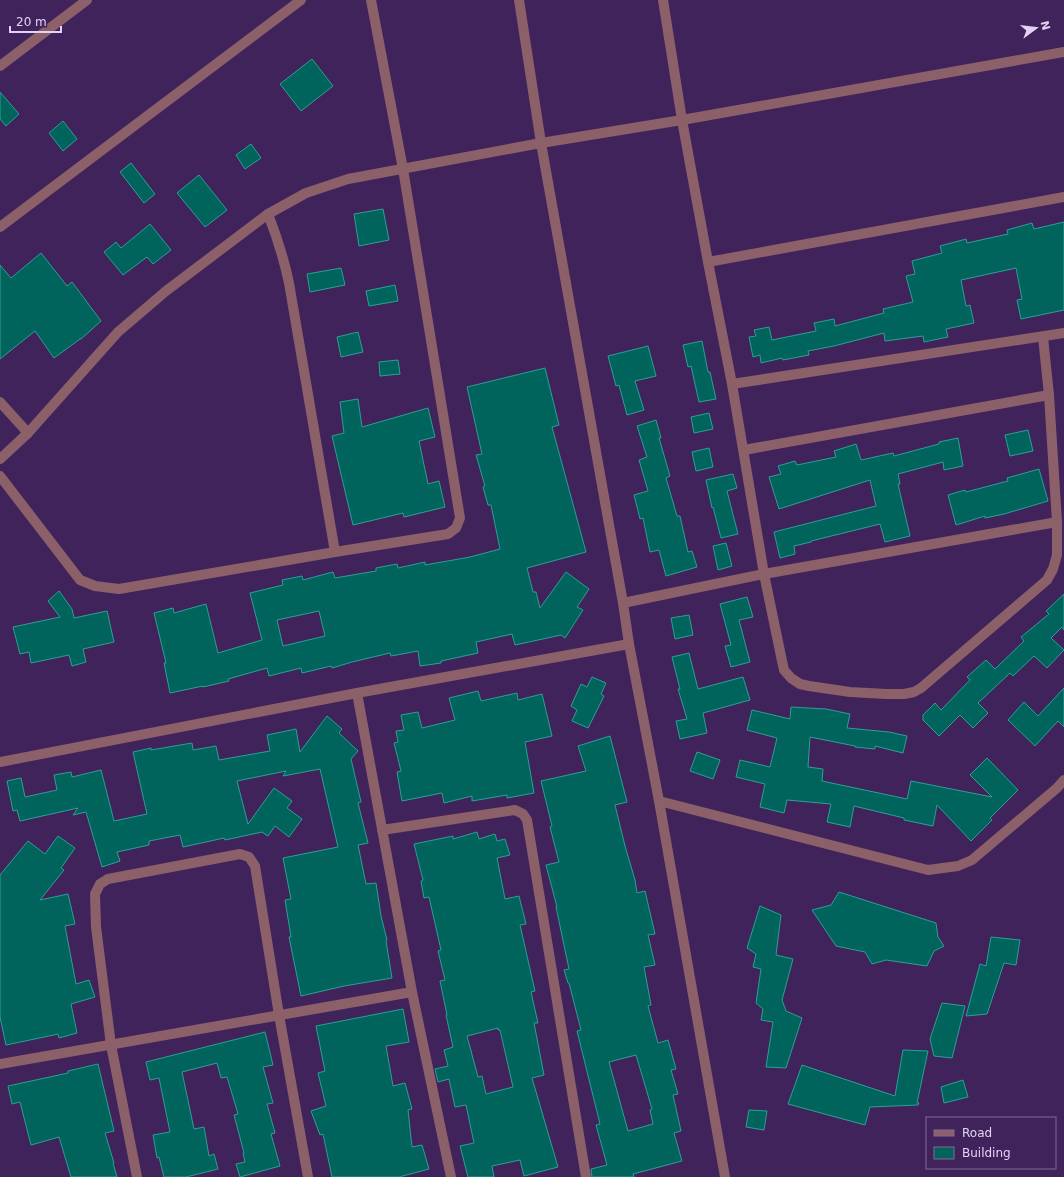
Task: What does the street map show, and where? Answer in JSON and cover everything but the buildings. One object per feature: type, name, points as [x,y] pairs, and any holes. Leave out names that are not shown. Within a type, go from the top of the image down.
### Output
[{"type":"street","points":[[0,66],[87,0]]},
{"type":"street","points":[[0,227],[301,0]]},
{"type":"street","points":[[0,476],[80,580],[95,586],[119,589],[448,534],[456,528],[460,518],[403,169],[371,0]]},
{"type":"street","points":[[519,0],[541,143],[725,1177]]},
{"type":"street","points":[[663,0],[682,120],[744,450],[764,574],[784,670],[791,678],[800,684],[850,692],[886,694],[904,694],[914,692],[921,688],[1047,580],[1053,569],[1057,555],[1057,522],[1050,395],[1043,337]]},
{"type":"street","points":[[0,459],[28,433],[118,332],[166,291],[268,214],[306,194],[348,179],[541,143],[682,120],[1064,52]]},
{"type":"street","points":[[708,262],[1064,197]]},
{"type":"street","points":[[268,214],[278,240],[289,283],[335,552]]},
{"type":"street","points":[[732,384],[1064,334]]},
{"type":"street","points":[[744,450],[1050,395]]},
{"type":"street","points":[[0,402],[28,433]]},
{"type":"street","points":[[623,603],[764,574],[1057,522]]},
{"type":"street","points":[[0,762],[357,693],[629,644]]},
{"type":"street","points":[[357,693],[412,992],[451,1177]]},
{"type":"street","points":[[658,801],[928,870],[958,866],[972,860],[1060,784],[1064,796]]},
{"type":"street","points":[[382,830],[515,810],[523,814],[528,820],[586,1177]]},
{"type":"street","points":[[137,1177],[111,1045],[96,928],[95,894],[100,884],[108,879],[240,854],[249,857],[255,866],[279,1015],[308,1177]]},
{"type":"street","points":[[0,1064],[412,992]]}]
